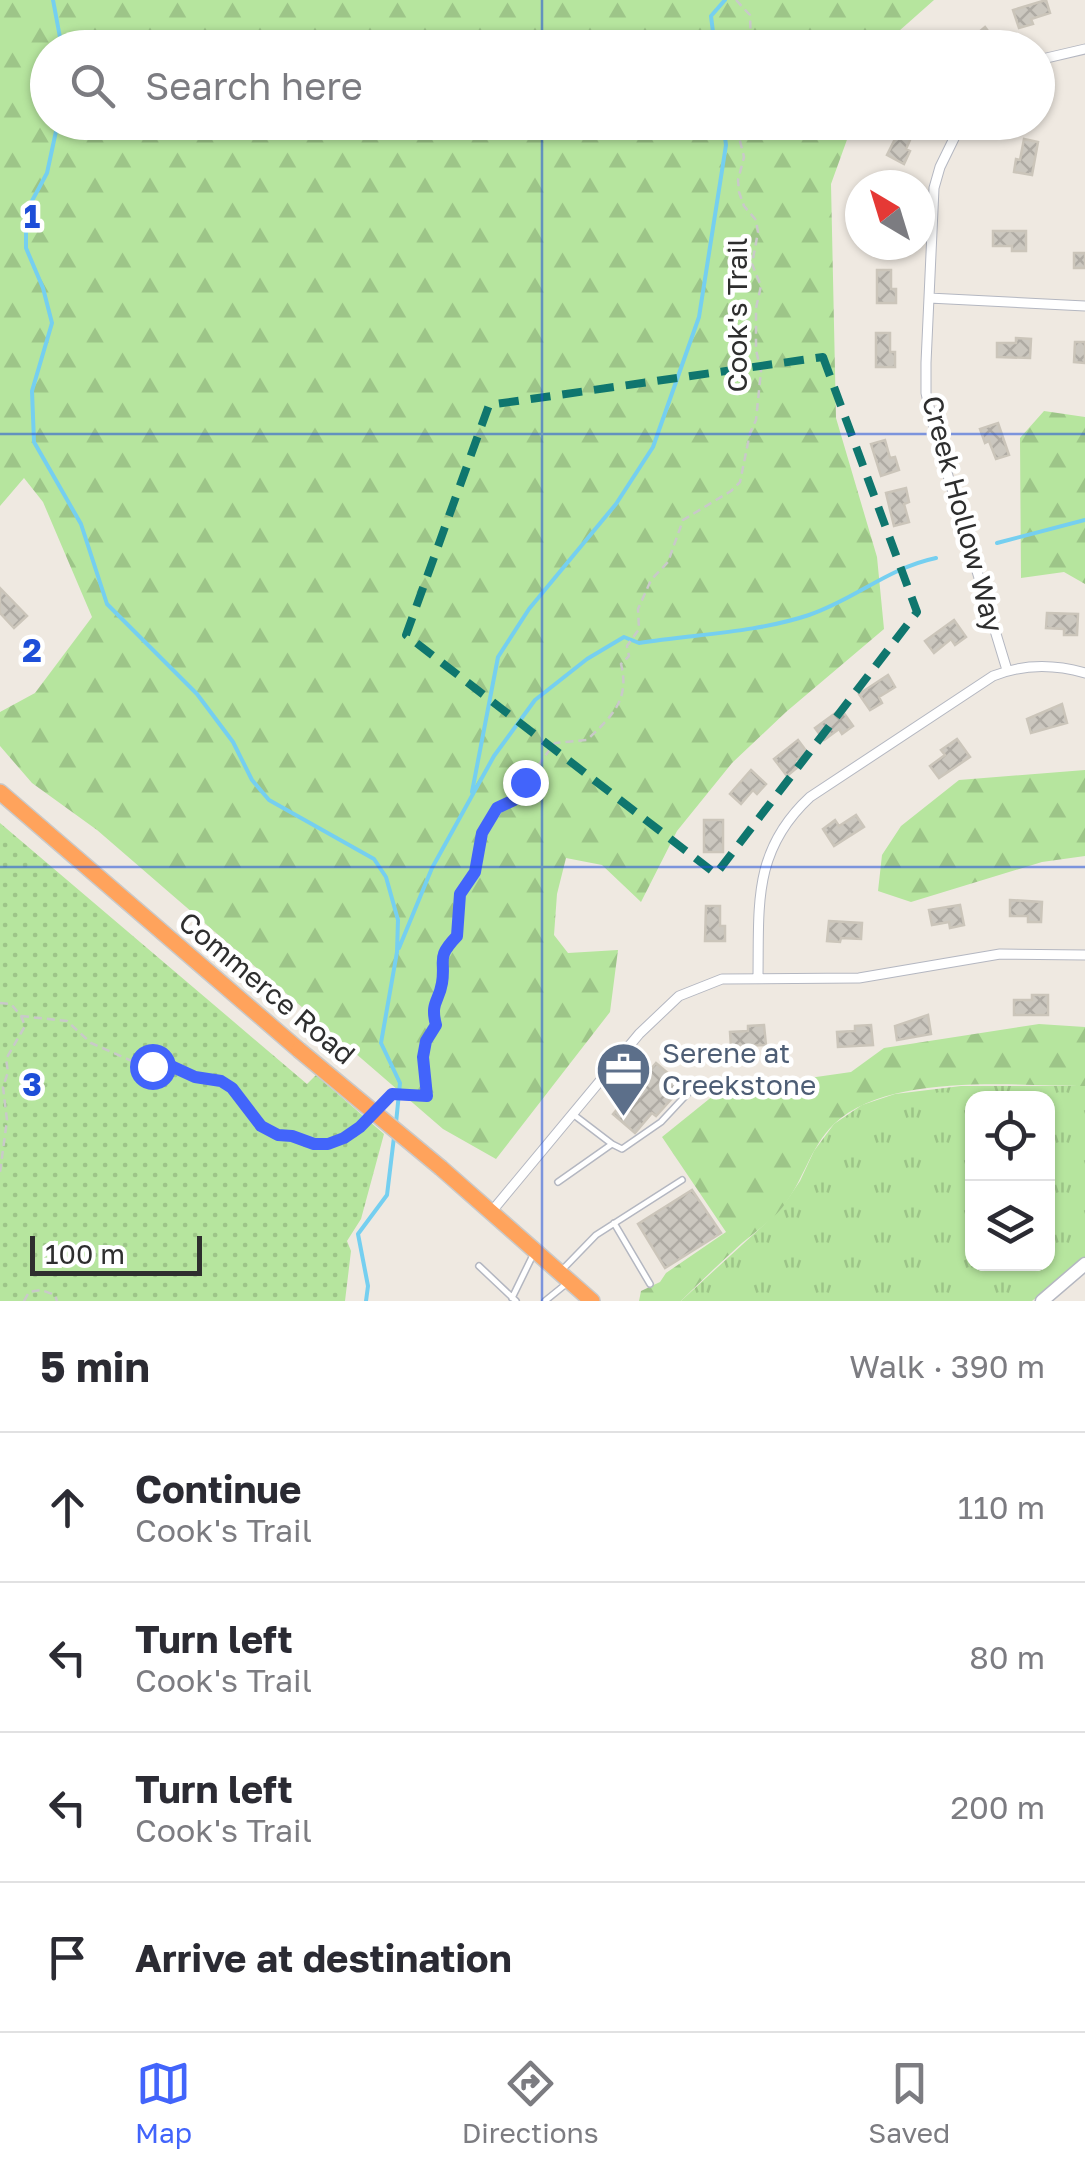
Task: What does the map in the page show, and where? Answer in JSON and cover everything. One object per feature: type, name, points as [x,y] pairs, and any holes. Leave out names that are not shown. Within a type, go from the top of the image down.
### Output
[{"type":"highway","name":"Commerce Road","points":[[0,792],[492,1211],[592,1301]]},
{"type":"street","points":[[1055,56],[1085,49]]},
{"type":"street","name":"Creek Hollow Way","points":[[953,140],[934,188],[926,363],[929,412],[1006,670]]},
{"type":"street","points":[[929,298],[1085,306]]},
{"type":"street","points":[[758,976],[758,910],[764,867],[770,847],[786,820],[810,796],[972,686],[1006,670],[1045,666],[1085,673]]},
{"type":"street","points":[[492,1211],[639,1034],[679,996],[722,978],[859,978],[1000,954],[1085,955]]},
{"type":"street","points":[[1042,1301],[1085,1264]]},
{"type":"lane","points":[[572,1113],[622,1149],[662,1122],[689,1092]]},
{"type":"lane","points":[[558,1182],[612,1144]]},
{"type":"lane","points":[[545,1301],[596,1235],[682,1180]]},
{"type":"lane","points":[[614,1223],[650,1284]]},
{"type":"lane","points":[[480,1266],[514,1299],[536,1249]]},
{"type":"path","points":[[736,0],[750,15],[750,30]]},
{"type":"path","name":"Cook's Trail","points":[[21,1016],[67,1021],[90,1043],[140,1065],[166,1065],[195,1077],[215,1078],[232,1088],[261,1126],[278,1135],[314,1144],[344,1138],[392,1094],[427,1096],[423,1057],[426,1041],[436,1025],[432,1008],[442,984],[441,960],[457,936],[460,894],[475,872],[482,833],[497,808],[514,800],[528,772],[555,743],[587,740],[618,706],[625,693],[621,664],[637,633],[638,609],[650,580],[670,557],[678,528],[693,511],[740,482],[756,420],[761,370],[756,350],[760,286],[752,264],[758,232],[756,220],[739,192],[744,157],[739,140]]},
{"type":"path","points":[[0,1003],[11,1004],[25,1026],[6,1059],[8,1072],[3,1092],[7,1120],[0,1172]]},
{"type":"path","points":[[24,1301],[29,1292],[42,1290],[55,1294],[57,1301]]},
{"type":"highlighted area","points":[[823,357],[917,612],[716,874],[406,635],[489,405]]},
{"type":"green space","points":[[0,0],[934,0],[900,30],[30,30],[30,140],[847,140],[831,184],[836,418],[877,557],[884,629],[732,763],[677,831],[641,902],[602,865],[566,858],[557,894],[554,935],[568,953],[618,950],[610,1012],[496,1159],[443,1129],[97,830],[32,783],[0,746],[0,712],[35,693],[92,617],[43,502],[24,478],[0,506]]},
{"type":"green space","points":[[1044,411],[1085,417],[1085,584],[1064,572],[1021,578],[1020,438]]},
{"type":"green space","points":[[1085,770],[1085,856],[1042,862],[911,902],[878,891],[882,855],[901,826],[959,780]]},
{"type":"green space","points":[[0,823],[307,1084],[316,1075],[384,1134],[361,1219],[347,1241],[351,1251],[345,1301],[0,1301]]},
{"type":"green space","points":[[1039,1024],[1085,1027],[1085,1086],[989,1084],[919,1089],[858,1107],[826,1133],[778,1213],[681,1301],[639,1301],[641,1291],[660,1282],[666,1273],[726,1232],[662,1137],[724,1087],[851,1072],[884,1048]]},
{"type":"green space","points":[[961,1086],[1085,1086],[1085,1257],[1032,1301],[681,1301],[781,1209],[834,1124],[862,1105],[895,1094]]},
{"type":"building","points":[[1046,0],[1050,13],[1019,28],[1013,10]]},
{"type":"building","points":[[894,140],[910,140],[904,164],[887,155]]},
{"type":"building","points":[[1024,140],[1038,142],[1032,175],[1014,172],[1016,159],[1020,160]]},
{"type":"building","points":[[993,231],[1026,231],[1026,251],[993,246]]},
{"type":"building","points":[[1074,253],[1085,253],[1085,268],[1074,268]]},
{"type":"building","points":[[877,270],[891,270],[896,303],[877,303]]},
{"type":"building","points":[[876,333],[890,333],[895,367],[876,367]]},
{"type":"building","points":[[1016,338],[1031,339],[1030,358],[997,357],[997,343],[1016,343]]},
{"type":"building","points":[[1075,342],[1085,342],[1085,363],[1074,362]]},
{"type":"building","points":[[998,423],[1009,455],[996,459],[980,429]]},
{"type":"building","points":[[885,440],[890,458],[895,457],[899,470],[881,476],[871,444]]},
{"type":"building","points":[[906,488],[909,502],[904,504],[909,522],[894,526],[886,493]]},
{"type":"building","points":[[0,588],[27,616],[14,628],[0,613]]},
{"type":"building","points":[[1047,613],[1078,614],[1077,635],[1046,628]]},
{"type":"building","points":[[954,620],[966,637],[955,645],[951,639],[934,653],[925,641]]},
{"type":"building","points":[[888,675],[895,687],[879,697],[882,703],[870,710],[859,694]]},
{"type":"building","points":[[1062,704],[1067,723],[1031,733],[1027,719]]},
{"type":"building","points":[[841,709],[853,726],[842,734],[839,729],[824,740],[815,728]]},
{"type":"building","points":[[957,739],[970,757],[939,778],[930,766],[945,755],[941,750]]},
{"type":"building","points":[[798,740],[807,752],[795,761],[799,766],[787,776],[774,759]]},
{"type":"building","points":[[751,770],[766,784],[757,794],[753,790],[741,804],[730,794]]},
{"type":"building","points":[[856,815],[864,827],[834,846],[823,829],[835,820],[839,826]]},
{"type":"building","points":[[704,820],[723,820],[723,852],[704,852]]},
{"type":"building","points":[[1010,900],[1042,902],[1041,922],[1028,922],[1028,916],[1010,916]]},
{"type":"building","points":[[960,905],[964,925],[932,925],[929,910]]},
{"type":"building","points":[[706,906],[720,906],[725,941],[705,941]]},
{"type":"building","points":[[829,921],[862,923],[861,939],[827,941]]},
{"type":"building","points":[[1032,995],[1048,995],[1048,1015],[1014,1015],[1014,1000],[1032,1000]]},
{"type":"building","points":[[928,1015],[931,1034],[897,1040],[895,1026]]},
{"type":"building","points":[[764,1025],[766,1045],[731,1047],[730,1032]]},
{"type":"building","points":[[871,1025],[873,1045],[838,1047],[837,1032]]},
{"type":"building","points":[[656,1063],[683,1086],[635,1133],[613,1114]]},
{"type":"building","points":[[692,1190],[721,1233],[665,1268],[638,1224]]},
{"type":"waterway","points":[[53,0],[59,30]]},
{"type":"waterway","points":[[713,30],[711,16],[725,0]]},
{"type":"waterway","points":[[54,140],[47,173],[26,212],[26,248],[52,323],[32,391],[34,442],[81,524],[107,604],[197,694],[269,800],[374,859],[386,877],[398,920],[397,952],[381,1043],[400,1083],[396,1123]]},
{"type":"waterway","points":[[472,792],[498,657],[529,609],[616,504],[653,447],[699,317],[725,140]]},
{"type":"waterway","points":[[997,543],[1085,520]]},
{"type":"waterway","points":[[399,948],[432,868],[494,756],[535,700],[587,659],[624,637],[639,643],[746,629],[809,615],[902,569],[936,558]]},
{"type":"waterway","points":[[366,1301],[368,1286],[358,1234],[387,1195],[394,1137]]},
{"type":"place","name":"Serene at Creekstone","points":[[623,1118]]},
{"type":"route","points":[[152,1066],[171,1066],[195,1077],[215,1078],[232,1088],[261,1126],[278,1135],[314,1144],[344,1138],[392,1094],[427,1096],[423,1057],[426,1041],[436,1025],[432,1008],[442,984],[441,960],[457,936],[460,894],[479,862],[482,833],[497,808],[514,800],[518,787],[525,782]]}]
